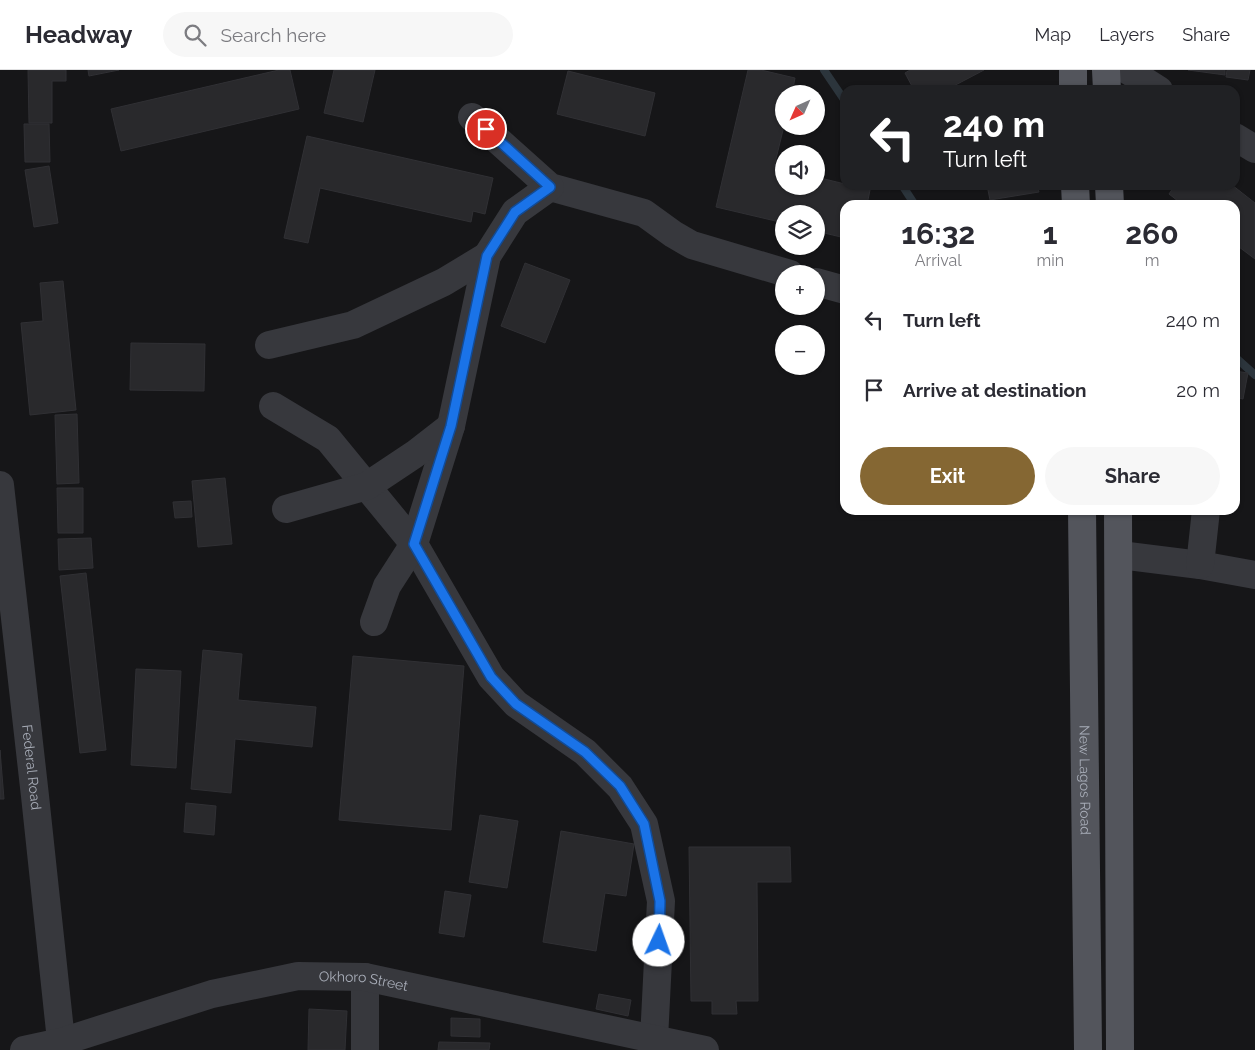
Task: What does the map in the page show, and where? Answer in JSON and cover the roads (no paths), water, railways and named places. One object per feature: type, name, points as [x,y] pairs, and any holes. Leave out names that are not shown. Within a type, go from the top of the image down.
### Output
[{"type":"main road","points":[[1073,70],[1073,85]]},
{"type":"main road","points":[[1106,70],[1106,85]]},
{"type":"main road","name":"New Lagos Road","points":[[1082,515],[1088,1050]]},
{"type":"main road","points":[[1118,515],[1120,555],[1120,1050]]},
{"type":"street","points":[[1127,70],[1151,85]]},
{"type":"street","points":[[472,117],[550,187],[644,213],[692,245],[775,270]]},
{"type":"street","points":[[1240,140],[1255,149]]},
{"type":"street","points":[[374,622],[387,586],[414,544],[451,426],[487,256],[515,212],[550,187]]},
{"type":"street","points":[[269,345],[353,325],[444,282],[487,256]]},
{"type":"street","points":[[825,284],[840,289]]},
{"type":"street","points":[[273,406],[328,439],[414,544],[491,677],[516,704],[585,752],[620,786],[644,824],[660,901],[654,1039]]},
{"type":"street","points":[[286,509],[367,486],[415,454],[451,426]]},
{"type":"street","name":"Federal Road","points":[[0,485],[61,1046]]},
{"type":"street","points":[[1200,565],[1205,515]]},
{"type":"street","points":[[1120,555],[1200,565],[1255,575]]},
{"type":"street","name":"Okhoro Street","points":[[24,1050],[61,1046],[212,994],[298,976],[365,977],[705,1050]]},
{"type":"street","points":[[365,977],[365,1050]]},
{"type":"waterway","points":[[824,70],[840,94]]},
{"type":"waterway","points":[[905,190],[912,200]]},
{"type":"waterway","points":[[1240,362],[1255,375]]}]
